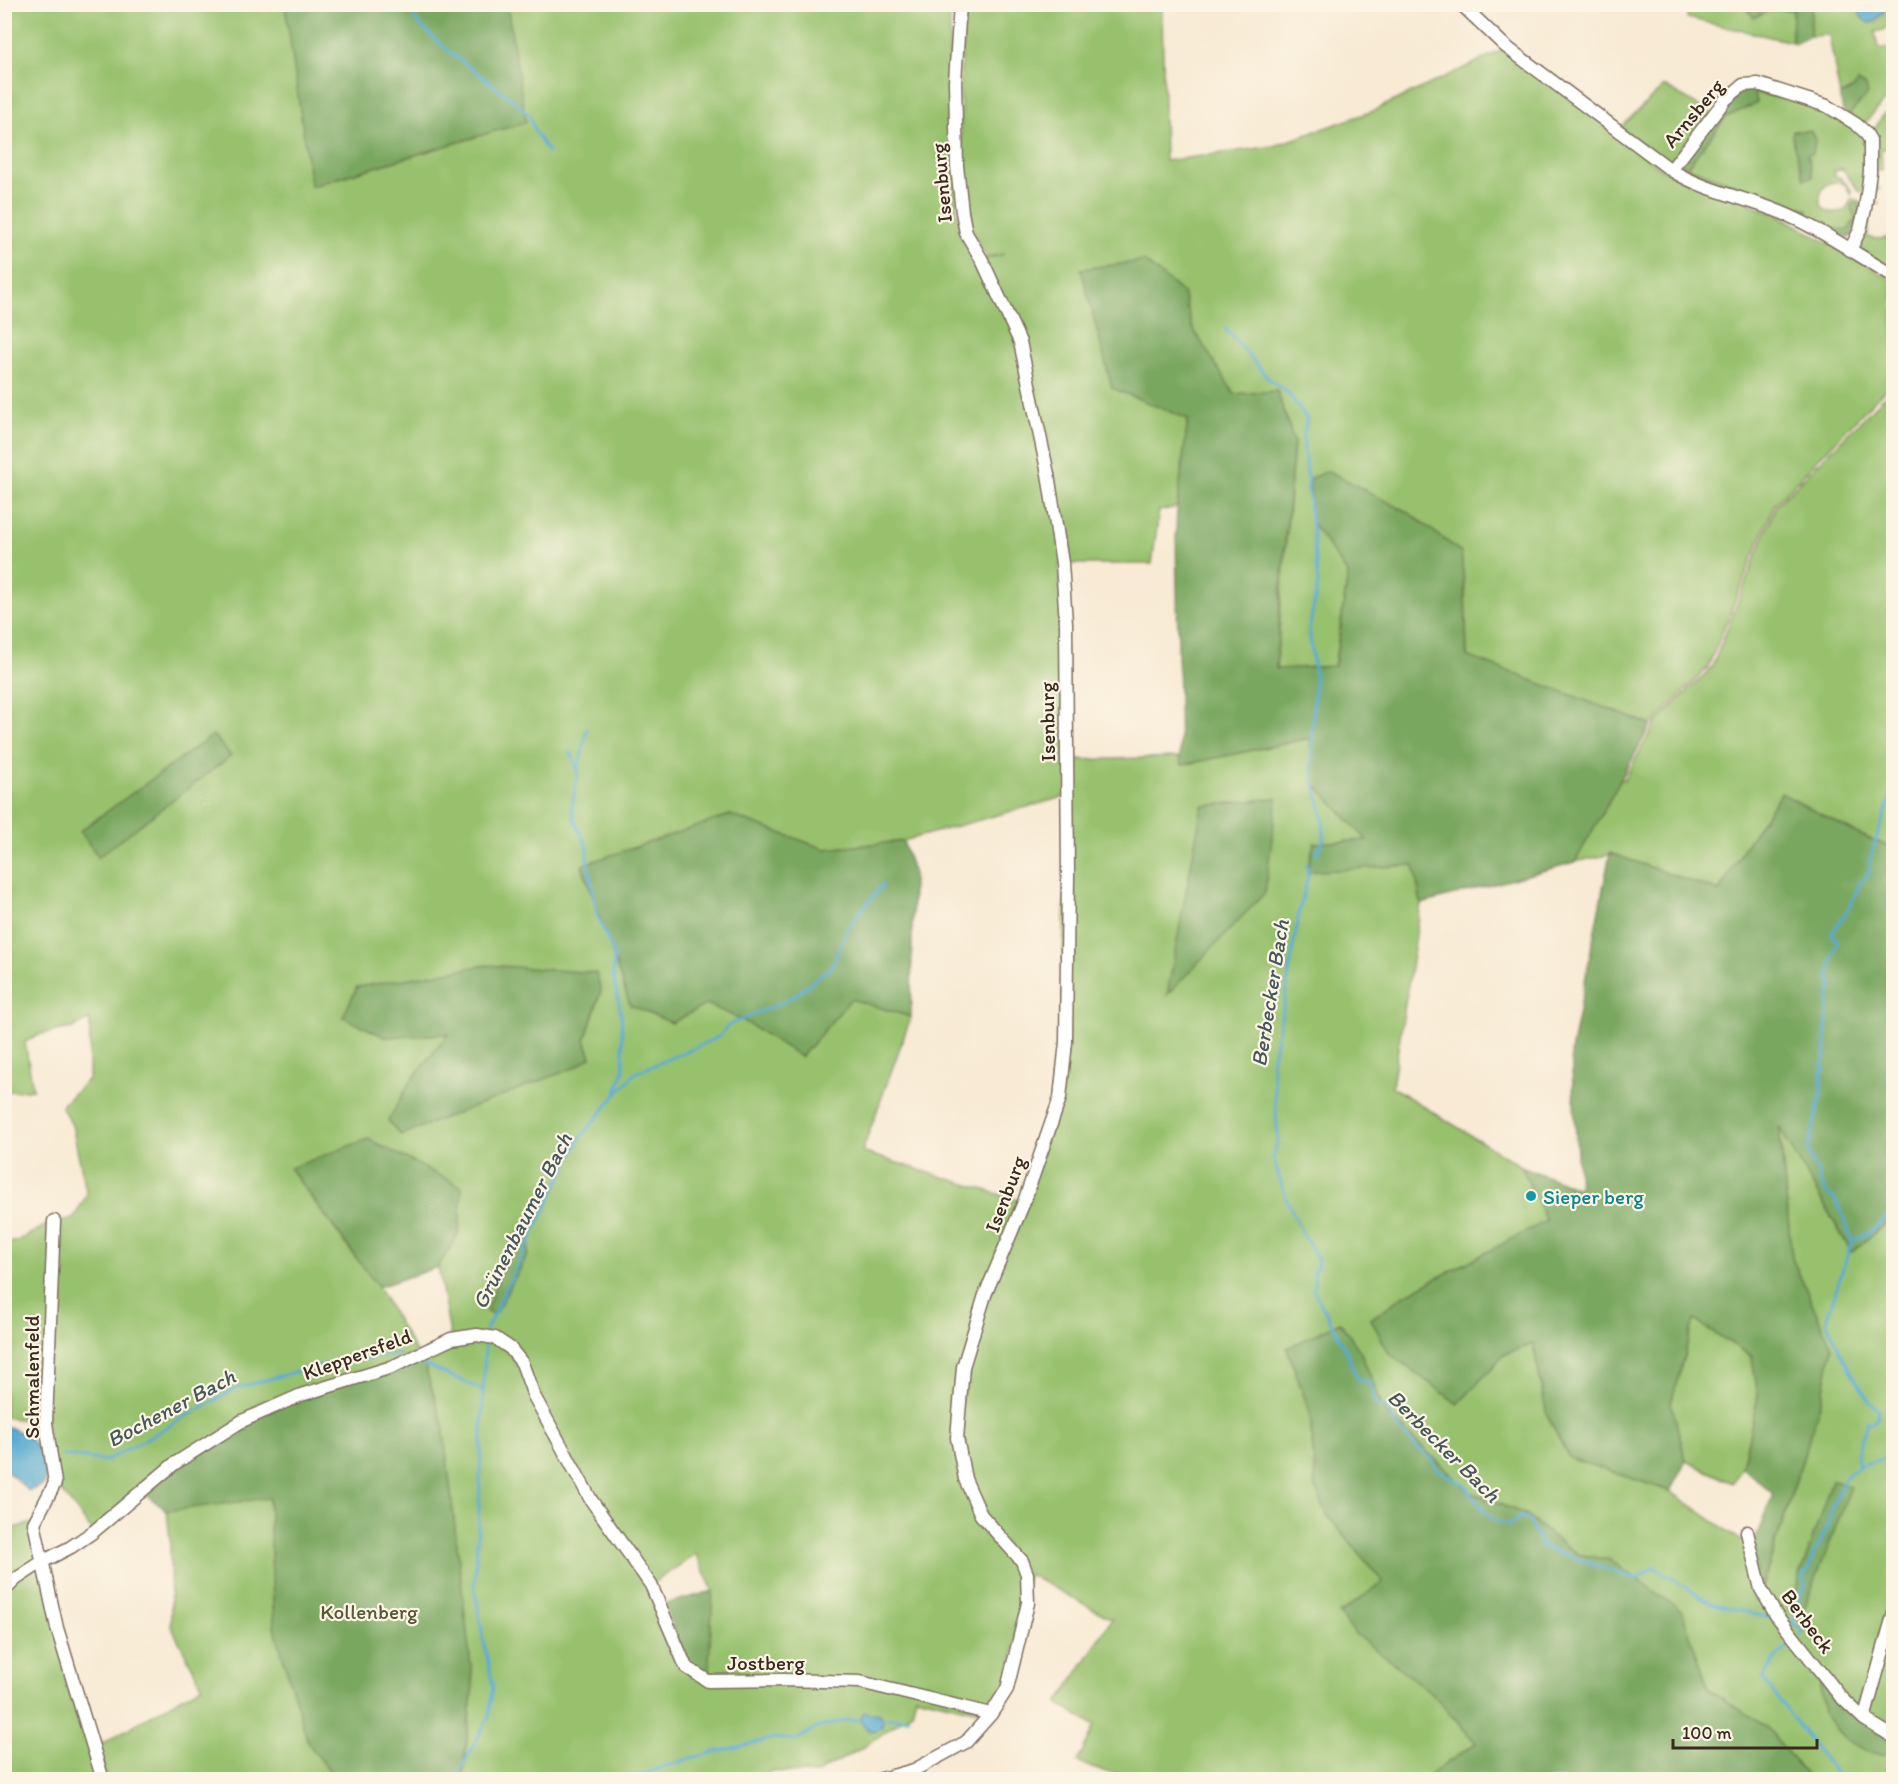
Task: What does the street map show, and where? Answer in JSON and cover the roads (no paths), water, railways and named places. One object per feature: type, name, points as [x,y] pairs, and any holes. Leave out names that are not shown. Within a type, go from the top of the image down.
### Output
[{"type":"street","name":"Isenburg","points":[[960,4],[955,82],[957,166],[962,212],[966,233],[982,260],[1020,342],[1048,474],[1062,563],[1065,623],[1068,876],[1066,1042],[1060,1098],[1024,1202],[985,1295],[963,1367],[957,1438],[965,1479],[981,1515],[1022,1561],[1028,1574],[1028,1602],[1007,1689],[991,1714]]},
{"type":"street","points":[[1461,4],[1505,46],[1671,170],[1717,192],[1781,212],[1893,276]]},
{"type":"street","name":"Arnsberg","points":[[1671,170],[1725,100],[1743,85],[1758,84],[1827,106],[1857,124],[1870,140],[1870,172],[1865,209],[1860,231],[1850,250]]},
{"type":"street","name":"Schmalenfeld","points":[[42,1562],[34,1523],[55,1483],[46,1423],[54,1221]]},
{"type":"street","name":"Kleppersfeld","points":[[4,1591],[16,1579],[93,1532],[174,1464],[242,1421],[301,1395],[392,1367],[451,1339],[477,1335],[495,1338],[510,1348],[522,1363],[534,1396],[591,1500],[619,1540]]},
{"type":"street","name":"Berbeck","points":[[1748,1532],[1761,1589],[1776,1615],[1840,1696],[1864,1719],[1893,1737]]},
{"type":"street","name":"Jostberg","points":[[619,1540],[651,1585],[686,1667],[708,1681],[860,1682],[991,1714]]},
{"type":"street","points":[[42,1562],[57,1628],[104,1779]]},
{"type":"street","points":[[1864,1719],[1893,1612]]},
{"type":"street","points":[[878,1779],[914,1770],[966,1742],[991,1714]]},
{"type":"water","points":[[1859,4],[1889,5],[1875,21],[1870,23],[1861,16]]},
{"type":"water","points":[[5,1426],[23,1433],[44,1453],[46,1474],[44,1484],[29,1491],[5,1469]]},
{"type":"water","points":[[863,1712],[880,1714],[883,1719],[882,1727],[873,1731],[867,1729],[860,1720]]},
{"type":"waterway","points":[[409,4],[417,22],[447,50],[530,116],[535,132],[548,152]]},
{"type":"waterway","name":"Berbecker Bach","points":[[1226,329],[1268,378],[1288,393],[1307,419],[1303,437],[1318,584],[1309,629],[1315,676],[1311,768],[1323,817],[1324,839],[1316,854]]},
{"type":"waterway","points":[[578,771],[587,729]]},
{"type":"waterway","name":"Grünenbaumer Bach","points":[[486,1330],[580,1138],[615,1096],[624,1069],[621,1015],[613,975],[614,954],[597,915],[587,856],[588,849],[574,819],[572,808],[578,771],[571,753]]},
{"type":"waterway","points":[[1852,1241],[1834,1198],[1827,1194],[1819,1180],[1819,1172],[1813,1165],[1808,1149],[1822,1091],[1821,1073],[1825,1071],[1822,1066],[1832,985],[1829,975],[1838,941],[1831,935],[1851,904],[1861,881],[1868,875],[1872,851],[1894,789]]},
{"type":"waterway","name":"Berbecker Bach","points":[[1307,864],[1308,876],[1299,912],[1272,1061],[1278,1138],[1273,1158],[1286,1198],[1300,1229],[1318,1259],[1314,1271],[1314,1291],[1346,1350],[1358,1380],[1371,1383],[1375,1404],[1388,1408],[1395,1423],[1412,1443],[1433,1460],[1437,1469],[1465,1485],[1493,1519],[1509,1526],[1521,1516],[1530,1522],[1542,1547],[1636,1579],[1654,1567],[1711,1603],[1773,1619]]},
{"type":"waterway","points":[[617,1094],[635,1073],[720,1036],[727,1026],[794,996],[832,966],[848,927],[883,884]]},
{"type":"waterway","points":[[1859,1466],[1859,1449],[1867,1422],[1873,1423],[1878,1417],[1879,1410],[1869,1401],[1845,1361],[1826,1321],[1852,1241],[1870,1232],[1894,1208]]},
{"type":"waterway","name":"Grünenbaumer Bach","points":[[455,1780],[489,1717],[493,1686],[474,1584],[485,1345]]},
{"type":"waterway","name":"Bochener Bach","points":[[63,1455],[106,1461],[237,1388],[316,1366],[399,1354]]},
{"type":"waterway","name":"Bochener Bach","points":[[420,1363],[483,1390]]},
{"type":"waterway","points":[[1801,1635],[1802,1628],[1794,1625],[1792,1619],[1799,1617],[1798,1596],[1805,1587],[1803,1577],[1808,1572],[1814,1551],[1819,1546],[1832,1514],[1831,1508],[1843,1481],[1859,1467],[1894,1456]]},
{"type":"waterway","name":"Berbecker Bach","points":[[1791,1643],[1776,1658],[1763,1679],[1838,1777],[1837,1780]]},
{"type":"waterway","points":[[880,1719],[908,1718]]},
{"type":"waterway","points":[[617,1780],[637,1776],[691,1758],[774,1738],[796,1740],[817,1728],[847,1720],[862,1720]]},
{"type":"waterway","points":[[538,1780],[538,1778],[550,1780]]},
{"type":"place","name":"Sieper berg","points":[[1531,1196]]},
{"type":"park label","name":"Kollenberg","points":[[369,1611]]}]
